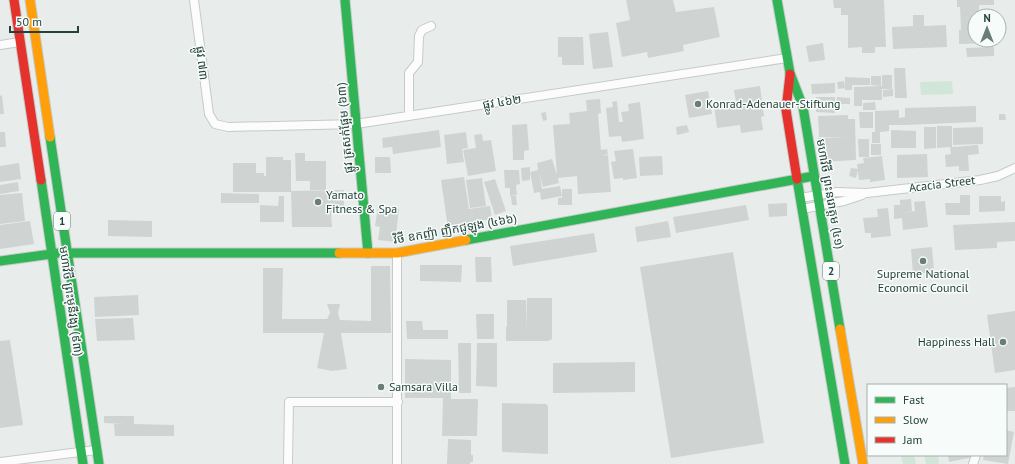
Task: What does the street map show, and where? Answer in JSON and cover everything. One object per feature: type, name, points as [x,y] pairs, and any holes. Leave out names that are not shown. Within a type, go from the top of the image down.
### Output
[{"type":"main road","name":"មហាវិថី ព្រះមុនីវង្ស (៩៣)","points":[[14,0],[83,464]]},
{"type":"main road","name":"មហាវិថី ព្រះមុនីវង្ស (៩៣)","points":[[30,0],[99,464]]},
{"type":"main road","name":"ផ្លូវ ត្រសក់ផ្អែម (៦៣)","points":[[346,0],[368,253]]},
{"type":"main road","name":"មហាវិថី ព្រះនរោត្តម (៤១)","points":[[777,0],[790,73],[803,107],[863,464]]},
{"type":"main road","name":"មហាវិថី ព្រះនរោត្តម (៤១)","points":[[790,73],[786,110],[845,464]]},
{"type":"main road","name":"វិថី ឧកញ៉ា ញឹកជូឡុង (៤៦៦)","points":[[0,261],[67,252],[397,253],[814,176]]},
{"type":"street","name":"ផ្លូវ ៧៣","points":[[194,0],[209,114],[215,124]]},
{"type":"street","points":[[409,116],[409,74],[418,62],[419,36],[422,30],[431,26]]},
{"type":"street","points":[[0,45],[20,42]]},
{"type":"street","name":"ផ្លូវ ៤៦២","points":[[215,124],[228,127],[356,124],[787,58]]},
{"type":"street","name":"Acacia Street","points":[[800,198],[841,192],[867,193],[980,180],[998,176],[1015,168]]},
{"type":"street","name":"Acacia Street","points":[[802,209],[844,202],[867,193]]},
{"type":"street","points":[[397,253],[397,464]]},
{"type":"street","points":[[288,464],[290,402],[398,402]]},
{"type":"street","points":[[0,462],[96,450]]},
{"type":"green space","points":[[952,81],[953,94],[921,95],[920,82]]},
{"type":"green space","points":[[901,456],[914,456],[916,464],[903,464]]},
{"type":"green space","points":[[924,456],[938,456],[939,464],[926,464]]},
{"type":"building","points":[[626,0],[673,0],[676,12],[714,7],[720,37],[683,45],[684,51],[648,58],[647,52],[622,57],[616,23],[630,20]]},
{"type":"building","points":[[833,0],[884,0],[886,47],[875,47],[875,53],[862,53],[862,47],[848,48],[848,15],[841,15],[841,8],[834,8]]},
{"type":"building","points":[[957,0],[994,0],[994,5],[979,5],[979,8],[967,8],[967,44],[959,44],[959,30],[961,30],[960,7],[957,7]]},
{"type":"building","points":[[913,15],[924,15],[924,26],[946,25],[947,47],[893,49],[892,27],[913,26]]},
{"type":"building","points":[[608,32],[613,67],[593,69],[589,34]]},
{"type":"building","points":[[558,37],[583,37],[584,65],[562,65],[562,57],[558,57]]},
{"type":"building","points":[[823,43],[825,60],[809,62],[806,46]]},
{"type":"building","points":[[966,48],[994,48],[994,56],[967,57]]},
{"type":"building","points":[[894,68],[905,68],[907,98],[895,98]]},
{"type":"building","points":[[882,75],[892,75],[892,89],[882,89],[882,100],[862,100],[862,106],[854,106],[854,87],[882,86]]},
{"type":"building","points":[[871,76],[881,76],[881,86],[871,85]]},
{"type":"building","points":[[845,77],[870,78],[870,85],[852,85],[852,90],[845,90]]},
{"type":"building","points":[[844,81],[845,88],[838,89],[837,82]]},
{"type":"building","points":[[835,83],[835,93],[812,94],[811,84]]},
{"type":"building","points":[[760,86],[764,116],[761,117],[763,130],[741,133],[740,125],[717,128],[714,105],[736,102],[734,90]]},
{"type":"building","points":[[893,89],[893,96],[883,97],[883,90]]},
{"type":"building","name":"Konrad-Adenauer-Stiftung","points":[[708,91],[712,114],[689,118],[685,95]]},
{"type":"building","points":[[2,95],[4,114],[0,114],[0,96]]},
{"type":"building","points":[[816,97],[835,97],[835,113],[816,112]]},
{"type":"building","points":[[837,97],[850,98],[850,104],[836,104]]},
{"type":"building","points":[[600,99],[601,113],[598,114],[601,150],[607,149],[608,154],[601,156],[608,155],[611,192],[578,194],[577,176],[558,178],[559,183],[543,187],[540,175],[542,189],[560,186],[562,196],[541,200],[540,192],[534,193],[530,172],[538,170],[537,163],[552,159],[557,175],[553,125],[570,124],[569,113],[587,111],[586,100]]},
{"type":"building","points":[[617,101],[619,122],[623,122],[621,112],[629,111],[628,104],[640,102],[644,139],[622,142],[621,136],[609,137],[606,108],[613,107],[612,102]]},
{"type":"building","points":[[875,102],[876,110],[863,110],[863,103]]},
{"type":"building","points":[[976,106],[976,122],[889,125],[889,131],[880,132],[880,143],[872,143],[872,132],[875,132],[875,111],[899,110],[899,118],[905,117],[905,108]]},
{"type":"building","points":[[546,112],[547,120],[543,121],[541,113]]},
{"type":"building","points":[[859,112],[873,112],[873,128],[860,128]]},
{"type":"building","points":[[999,114],[1005,114],[1006,120],[999,120]]},
{"type":"building","points":[[848,115],[848,119],[855,119],[856,160],[819,162],[818,138],[848,137],[819,137],[818,116]]},
{"type":"building","points":[[527,124],[529,150],[524,151],[524,160],[513,160],[512,125]]},
{"type":"building","points":[[687,125],[689,132],[677,135],[676,127]]},
{"type":"building","points":[[937,126],[952,126],[952,147],[978,145],[979,154],[968,155],[969,171],[959,171],[959,166],[946,167],[945,155],[951,154],[950,147],[937,148]]},
{"type":"building","points":[[924,127],[936,127],[936,148],[924,149]]},
{"type":"building","points":[[983,127],[983,144],[953,145],[953,128]]},
{"type":"building","points":[[439,130],[441,147],[393,154],[392,147],[383,148],[382,138]]},
{"type":"building","points":[[891,130],[916,131],[916,148],[891,148]]},
{"type":"building","points":[[0,132],[5,132],[6,147],[0,147]]},
{"type":"building","points":[[466,132],[468,148],[462,149],[464,162],[447,164],[444,135]]},
{"type":"building","points":[[482,134],[483,141],[491,140],[496,171],[468,176],[463,150],[476,148],[474,135]]},
{"type":"building","points":[[858,139],[869,139],[869,157],[859,157]]},
{"type":"building","points":[[871,144],[881,144],[881,155],[871,155]]},
{"type":"building","points":[[633,149],[637,178],[623,180],[623,178],[614,179],[611,162],[616,161],[614,151]]},
{"type":"building","points":[[295,153],[305,153],[305,161],[326,161],[326,190],[310,190],[310,181],[296,181]]},
{"type":"building","points":[[927,154],[928,177],[897,178],[897,155]]},
{"type":"building","points":[[662,156],[663,175],[640,176],[639,157]]},
{"type":"building","points":[[882,156],[885,180],[870,182],[870,179],[859,180],[857,164],[864,163],[863,158]]},
{"type":"building","points":[[266,157],[283,157],[283,160],[291,160],[291,192],[233,192],[233,163],[256,163],[256,173],[264,173],[264,176],[266,176]]},
{"type":"building","points":[[375,157],[390,157],[391,173],[375,173]]},
{"type":"building","points":[[19,163],[21,179],[0,182],[0,166]]},
{"type":"building","points":[[530,167],[530,180],[522,181],[521,168]]},
{"type":"building","points":[[851,168],[858,169],[856,178],[849,176]]},
{"type":"building","points":[[504,170],[519,170],[520,184],[516,185],[517,195],[510,196],[510,188],[505,188]]},
{"type":"building","points":[[464,177],[469,209],[490,206],[492,219],[469,223],[471,232],[449,235],[441,180]]},
{"type":"building","points":[[482,178],[486,206],[470,208],[466,180]]},
{"type":"building","points":[[495,179],[506,211],[495,215],[484,182]]},
{"type":"building","points":[[18,182],[19,191],[0,194],[0,185]]},
{"type":"building","points":[[562,189],[572,189],[572,205],[558,205],[558,198],[562,198]]},
{"type":"building","name":"Yamato Fitness & Spa","points":[[344,190],[344,212],[331,212],[332,227],[292,227],[291,191]]},
{"type":"building","points":[[22,193],[25,221],[0,224],[0,195]]},
{"type":"building","points":[[221,193],[259,194],[259,203],[221,203]]},
{"type":"building","points":[[960,195],[970,195],[970,215],[946,215],[945,203],[960,203]]},
{"type":"building","points":[[279,196],[284,196],[284,222],[260,222],[260,205],[278,206]]},
{"type":"building","points":[[511,196],[516,196],[517,205],[512,205]]},
{"type":"building","points":[[979,196],[1001,196],[1001,202],[1005,201],[1005,211],[979,212]]},
{"type":"building","points":[[911,199],[912,211],[901,213],[915,211],[914,202],[925,201],[928,227],[903,230],[902,218],[894,219],[894,205],[900,205],[900,200]]},
{"type":"building","points":[[787,203],[787,216],[769,217],[768,204]]},
{"type":"building","points":[[746,205],[749,220],[676,233],[673,217]]},
{"type":"building","points":[[378,207],[399,209],[395,242],[378,240],[380,227],[375,226]]},
{"type":"building","points":[[888,208],[891,236],[871,238],[871,233],[865,233],[863,218],[878,217],[877,209]]},
{"type":"building","points":[[108,220],[152,221],[152,237],[108,236]]},
{"type":"building","points":[[30,221],[34,244],[0,249],[0,225]]},
{"type":"building","points":[[668,221],[671,237],[637,242],[635,227]]},
{"type":"building","points":[[1015,222],[1015,241],[997,242],[997,248],[955,250],[953,225]]},
{"type":"building","points":[[594,233],[597,252],[513,266],[510,246]]},
{"type":"building","name":"Supreme National Economic Council","points":[[932,247],[934,272],[913,274],[911,249]]},
{"type":"building","points":[[733,252],[764,443],[671,458],[640,267]]},
{"type":"building","points":[[475,257],[491,257],[492,282],[476,282]]},
{"type":"building","points":[[420,265],[462,265],[461,282],[420,281]]},
{"type":"building","points":[[371,266],[390,266],[391,333],[341,333],[347,369],[332,371],[317,368],[324,333],[263,333],[263,268],[283,268],[282,319],[327,319],[330,313],[327,304],[340,304],[338,313],[340,320],[371,321]]},
{"type":"building","points":[[138,295],[139,315],[95,317],[94,297]]},
{"type":"building","points":[[527,298],[552,298],[552,339],[548,341],[506,341],[506,327],[526,327],[526,331]]},
{"type":"building","points":[[507,300],[526,300],[526,327],[507,327]]},
{"type":"building","name":"Happiness Hall","points":[[1015,311],[1015,370],[995,373],[987,315]]},
{"type":"building","points":[[476,314],[494,314],[494,339],[477,339]]},
{"type":"building","points":[[133,318],[135,340],[97,341],[95,319]]},
{"type":"building","points":[[406,321],[422,321],[423,330],[448,330],[448,339],[407,339]]},
{"type":"building","points":[[10,340],[23,425],[0,428],[0,341]]},
{"type":"building","points":[[458,343],[471,343],[471,393],[459,393]]},
{"type":"building","points":[[477,343],[497,343],[497,387],[476,386]]},
{"type":"building","points":[[405,359],[451,360],[451,399],[478,399],[477,436],[442,436],[443,398],[405,398]]},
{"type":"building","points":[[635,362],[635,392],[553,393],[553,363]]},
{"type":"building","points":[[1015,387],[1015,411],[1007,411],[1007,388]]},
{"type":"building","points":[[502,403],[546,404],[548,406],[548,454],[502,452]]},
{"type":"building","points":[[104,416],[134,416],[134,424],[174,425],[174,436],[115,436],[114,424],[125,424],[104,423]]},
{"type":"building","points":[[1007,430],[1014,432],[1008,464],[983,460],[984,456],[1007,456]]},
{"type":"building","points":[[448,439],[471,440],[471,455],[473,455],[473,462],[470,462],[470,464],[447,464]]},
{"type":"building","points":[[948,456],[973,456],[973,457],[949,462]]},
{"type":"traffic: fast","points":[[345,0],[368,253]]},
{"type":"traffic: fast","points":[[777,0],[790,73],[803,107],[840,329]]},
{"type":"traffic: fast","points":[[50,137],[99,464]]},
{"type":"traffic: fast","points":[[466,240],[814,176]]},
{"type":"traffic: fast","points":[[797,179],[845,464]]},
{"type":"traffic: fast","points":[[41,180],[83,464]]},
{"type":"traffic: fast","points":[[0,261],[59,253],[339,253]]},
{"type":"traffic: slow","points":[[30,0],[50,137]]},
{"type":"traffic: slow","points":[[339,253],[397,253],[466,240]]},
{"type":"traffic: slow","points":[[840,329],[863,464]]},
{"type":"traffic: jam","points":[[14,0],[41,180]]},
{"type":"traffic: jam","points":[[790,74],[786,110],[797,179]]},
{"type":"place","name":"Konrad-Adenauer-Stiftung","points":[[698,104]]},
{"type":"place","name":"Yamato Fitness & Spa","points":[[318,202]]},
{"type":"place","name":"Supreme National Economic Council","points":[[923,261]]},
{"type":"place","name":"Happiness Hall","points":[[1003,342]]},
{"type":"place","name":"Samsara Villa","points":[[381,387]]}]
